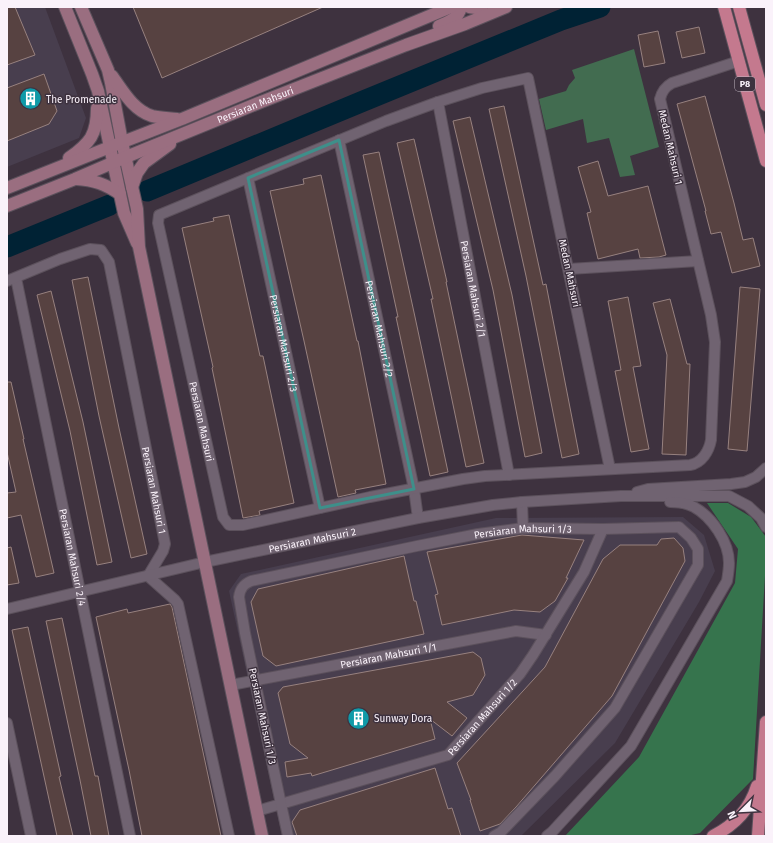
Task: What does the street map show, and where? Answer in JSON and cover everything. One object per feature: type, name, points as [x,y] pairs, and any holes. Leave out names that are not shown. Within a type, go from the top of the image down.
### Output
[{"type":"main road","name":"P8","points":[[724,7],[766,161]]},
{"type":"main road","name":"P8","points":[[740,7],[766,105]]},
{"type":"main road","points":[[758,836],[766,722]]},
{"type":"main road","points":[[713,836],[730,825],[745,811],[753,797],[763,768]]},
{"type":"street","points":[[65,7],[98,91],[124,213],[139,248]]},
{"type":"street","points":[[81,7],[108,70],[111,83],[138,216],[139,248],[262,836]]},
{"type":"street","name":"Persiaran Mahsuri","points":[[7,188],[182,119],[433,11],[451,7]]},
{"type":"street","points":[[424,38],[439,26],[457,16],[461,7]]},
{"type":"street","points":[[469,7],[482,7]]},
{"type":"street","name":"Persiaran Mahsuri","points":[[7,206],[392,50],[465,24],[506,7]]},
{"type":"street","name":"Medan Mahsuri 1","points":[[610,469],[697,463],[708,452],[711,440],[715,342],[711,315],[660,100],[666,87],[672,83],[739,61]]},
{"type":"street","points":[[108,70],[126,97],[141,112],[162,118],[182,119]]},
{"type":"street","name":"Medan Mahsuri","points":[[438,102],[482,88],[528,78],[610,469]]},
{"type":"street","points":[[53,170],[83,148],[94,133],[97,119],[98,91]]},
{"type":"street","points":[[248,178],[386,121],[438,102]]},
{"type":"street","name":"Persiaran Mahsuri 2/1","points":[[438,102],[509,475]]},
{"type":"street","points":[[132,187],[137,172],[144,163],[189,131]]},
{"type":"street","name":"Persiaran Mahsuri 2/2","points":[[340,140],[414,489],[418,518]]},
{"type":"street","name":"Persiaran Mahsuri","points":[[248,178],[159,215],[158,223],[223,517],[228,525],[243,525],[320,508]]},
{"type":"street","name":"Persiaran Mahsuri 2/3","points":[[248,178],[320,508]]},
{"type":"street","points":[[75,179],[94,181],[103,184],[120,194]]},
{"type":"street","name":"Persiaran Mahsuri 1","points":[[11,279],[60,259],[90,249],[101,250],[110,262],[165,544],[163,551],[148,576]]},
{"type":"street","points":[[569,269],[698,261]]},
{"type":"street","name":"Persiaran Mahsuri 2/4","points":[[11,279],[80,592],[130,836]]},
{"type":"street","points":[[621,496],[648,490],[745,482],[756,477],[766,468]]},
{"type":"street","points":[[320,508],[463,479],[485,476],[610,469]]},
{"type":"street","points":[[621,496],[729,496],[748,506],[761,518],[766,527]]},
{"type":"street","points":[[547,836],[631,746],[727,581],[729,562],[725,543],[716,526],[702,512],[693,506],[679,502],[645,503],[621,496]]},
{"type":"street","name":"Persiaran Mahsuri 2","points":[[7,609],[205,562],[418,518],[493,505],[621,496]]},
{"type":"street","points":[[522,502],[523,528]]},
{"type":"street","name":"Persiaran Mahsuri 1/3","points":[[288,836],[245,633],[239,596],[240,591],[246,584],[251,581],[417,546],[478,534],[523,528],[679,528],[691,538],[698,550],[698,565],[615,708],[539,793],[502,832],[494,836]]},
{"type":"street","name":"Persiaran Mahsuri 1/2","points":[[257,811],[448,755],[520,674],[546,635],[584,572],[604,528]]},
{"type":"street","points":[[148,576],[178,604],[229,836]]},
{"type":"street","name":"Persiaran Mahsuri 1/1","points":[[231,685],[516,631],[546,635]]},
{"type":"street","points":[[7,723],[31,836]]},
{"type":"highlighted area","points":[[339,140],[414,489],[320,508],[248,178]]},
{"type":"shaded area","points":[[7,7],[45,7],[86,118],[79,138],[7,167]]},
{"type":"shaded area","points":[[683,517],[704,535],[715,571],[699,602],[615,743],[521,836],[282,836],[229,591],[241,574],[496,518]]},
{"type":"green space","points":[[634,49],[659,147],[630,156],[635,175],[620,177],[609,138],[587,143],[583,119],[546,130],[539,99],[566,91],[575,78],[572,70]]},
{"type":"green space","points":[[707,503],[728,503],[751,517],[766,537],[753,779],[700,833],[687,836],[565,836],[639,757],[735,583],[738,549]]},
{"type":"building","points":[[7,7],[15,7],[35,55],[7,65]]},
{"type":"building","points":[[133,7],[323,7],[162,78]]},
{"type":"building","points":[[699,27],[705,53],[682,58],[676,32]]},
{"type":"building","points":[[658,31],[665,63],[644,67],[638,35]]},
{"type":"building","name":"The Promenade","points":[[44,74],[57,111],[49,124],[7,141],[7,88]]},
{"type":"building","points":[[705,96],[743,240],[753,238],[760,266],[732,273],[721,232],[711,234],[677,104]]},
{"type":"building","points":[[504,106],[543,285],[546,284],[579,454],[562,458],[526,276],[489,109]]},
{"type":"building","points":[[470,117],[512,295],[542,453],[525,457],[493,290],[453,121]]},
{"type":"building","points":[[414,139],[447,282],[484,463],[466,467],[431,299],[433,299],[397,143]]},
{"type":"building","points":[[379,152],[448,472],[430,476],[363,155]]},
{"type":"building","points":[[598,161],[608,196],[648,186],[666,255],[640,258],[638,249],[598,259],[587,213],[591,212],[578,167]]},
{"type":"building","points":[[321,175],[358,341],[386,484],[355,490],[356,493],[338,497],[270,191],[304,184],[303,179]]},
{"type":"building","points":[[229,215],[260,356],[263,356],[294,503],[259,511],[260,515],[243,518],[213,367],[182,228],[214,221],[213,218]]},
{"type":"building","points":[[88,277],[147,554],[131,558],[99,416],[72,280]]},
{"type":"building","points":[[740,287],[760,289],[747,451],[728,449]]},
{"type":"building","points":[[51,291],[83,422],[112,562],[97,565],[70,431],[37,295]]},
{"type":"building","points":[[628,297],[641,366],[633,367],[649,449],[631,452],[615,371],[621,370],[608,301]]},
{"type":"building","points":[[670,299],[687,364],[690,364],[686,455],[662,454],[667,355],[653,303]]},
{"type":"building","points":[[7,382],[11,382],[54,573],[36,577],[21,515],[7,518],[7,493],[16,492],[7,452]]},
{"type":"building","points":[[522,535],[584,540],[566,578],[568,578],[555,601],[540,612],[514,610],[442,625],[435,595],[438,594],[427,552]]},
{"type":"building","points":[[674,538],[683,548],[685,561],[612,696],[500,824],[480,831],[471,800],[457,763],[545,667],[603,559],[620,545],[657,545],[661,539]]},
{"type":"building","points":[[11,547],[19,583],[7,585],[7,548]]},
{"type":"building","points":[[404,556],[414,601],[416,601],[424,634],[276,666],[263,656],[251,602],[258,589]]},
{"type":"building","points":[[170,604],[172,607],[221,836],[142,836],[96,617],[127,609],[128,613]]},
{"type":"building","points":[[62,618],[95,776],[98,776],[109,836],[91,836],[46,621]]},
{"type":"building","points":[[28,627],[61,776],[59,777],[73,836],[57,836],[12,630]]},
{"type":"building","name":"Sunway Dora","points":[[473,652],[481,658],[485,675],[473,695],[447,702],[467,718],[452,736],[430,719],[435,739],[312,776],[311,773],[287,777],[285,762],[308,758],[290,744],[278,693],[283,687]]},
{"type":"building","points":[[435,768],[448,809],[452,808],[461,836],[297,836],[292,822],[300,810]]},
{"type":"waterway","points":[[147,191],[561,20],[600,7]]},
{"type":"waterway","points":[[7,247],[110,205]]},
{"type":"place","name":"The Promenade","points":[[30,99]]},
{"type":"place","name":"Sunway Dora","points":[[359,718]]}]
